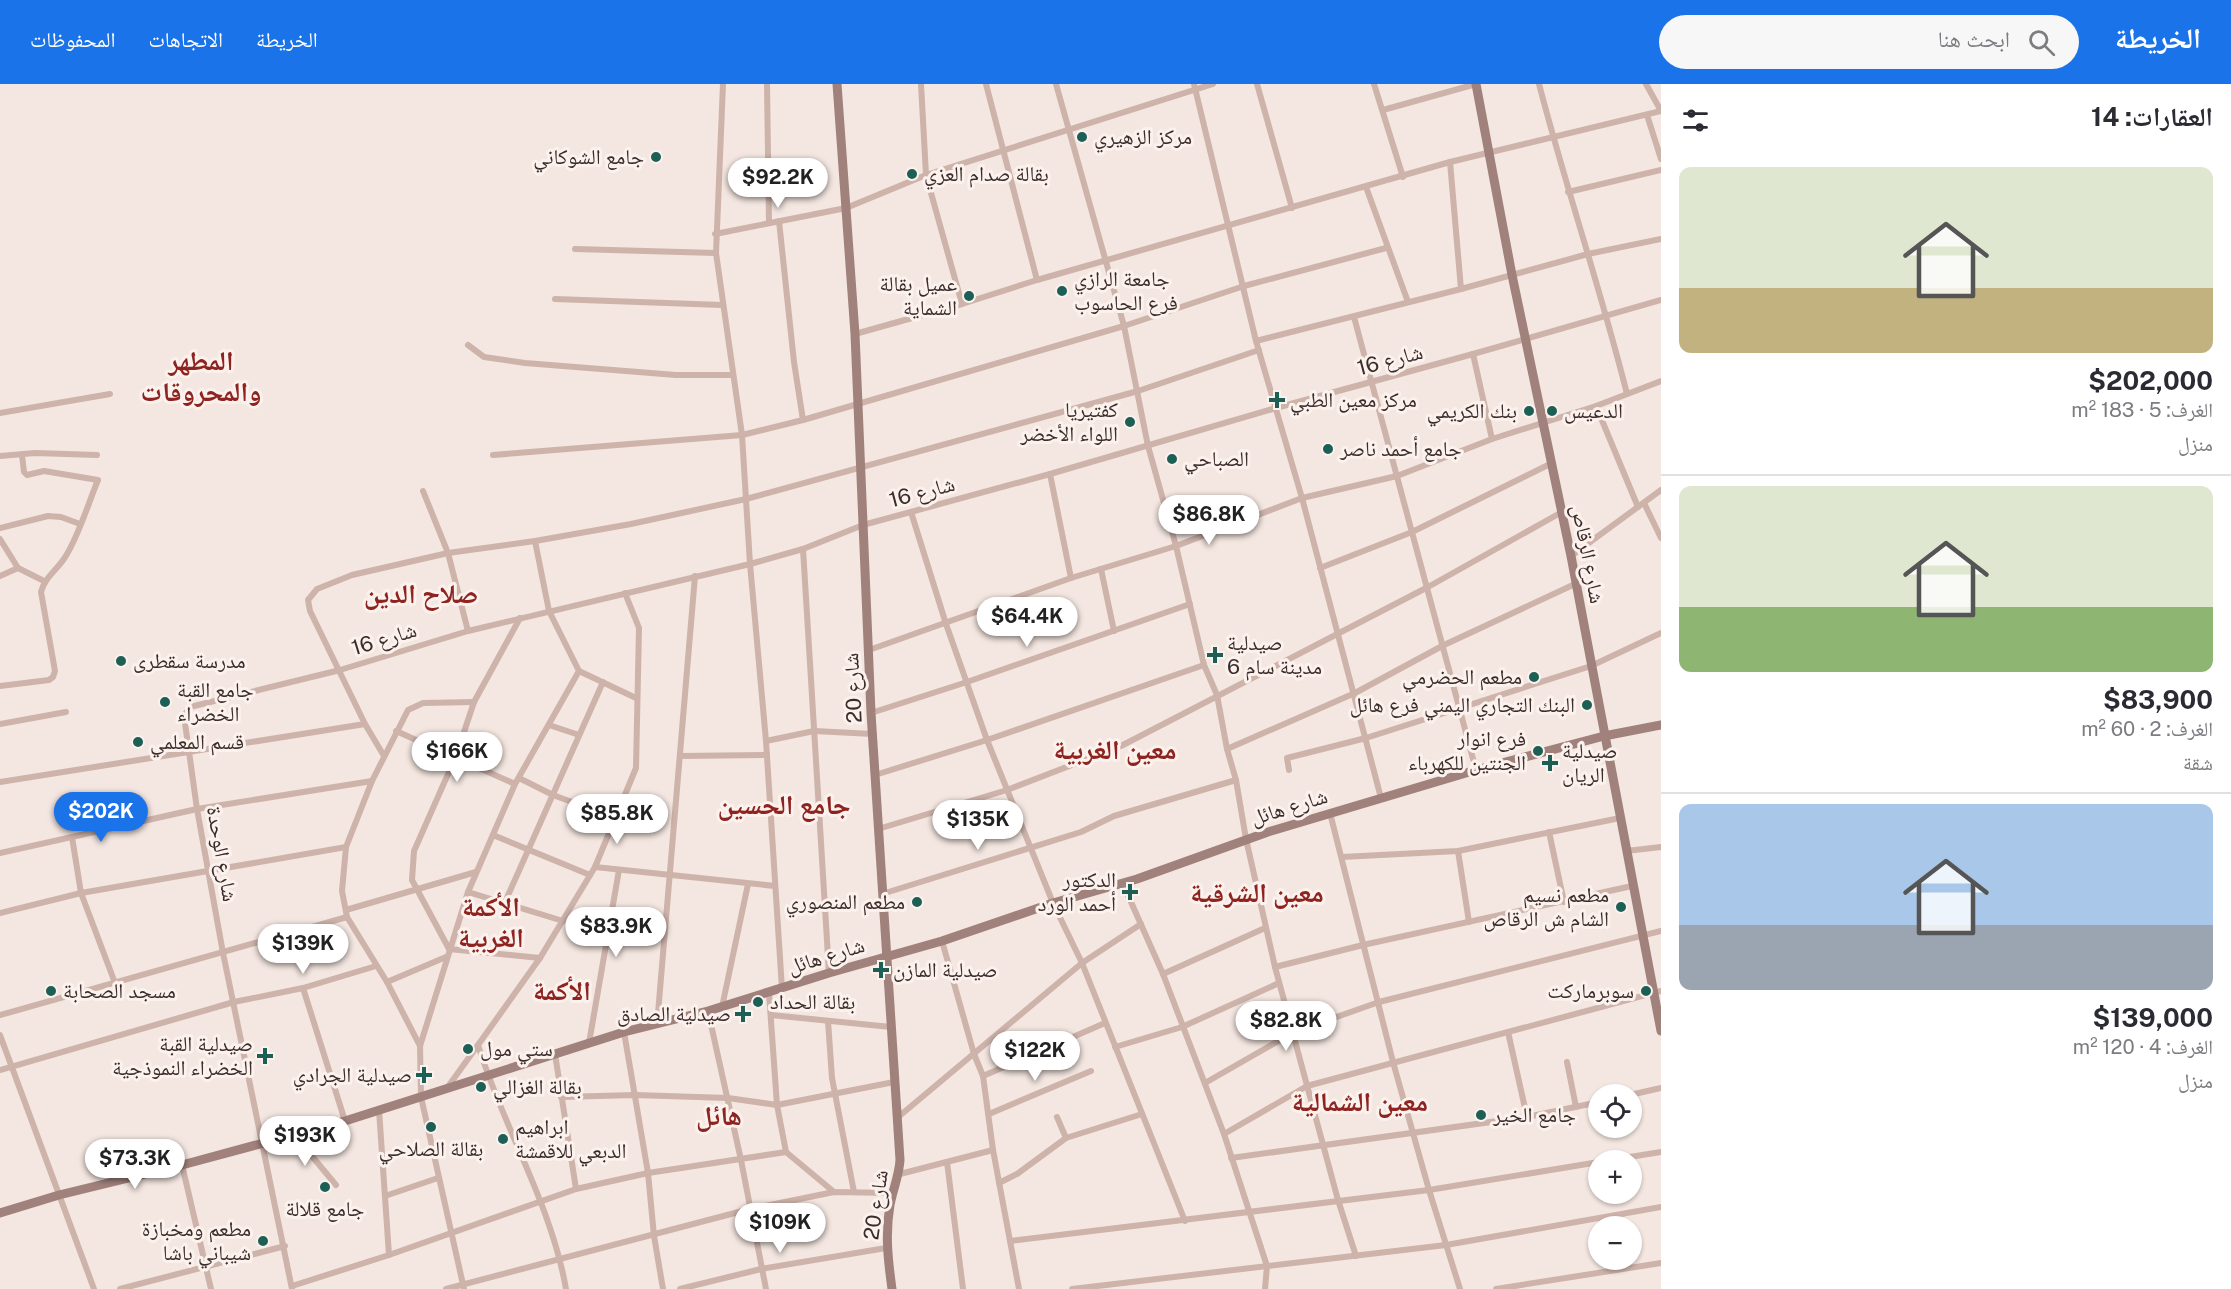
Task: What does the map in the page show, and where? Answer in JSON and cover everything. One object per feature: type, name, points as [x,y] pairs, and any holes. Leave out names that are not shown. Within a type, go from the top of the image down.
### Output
[{"type":"street","points":[[723,84],[716,253],[742,435],[750,564],[766,741],[782,989]]},
{"type":"street","points":[[767,84],[770,223]]},
{"type":"street","name":"شارع 20","points":[[837,84],[855,334],[875,775],[900,1174],[893,1193],[886,1232],[892,1289]]},
{"type":"street","points":[[921,84],[926,175],[962,304]]},
{"type":"street","points":[[986,84],[1037,280]]},
{"type":"street","points":[[1056,84],[1124,326],[1148,446],[1176,546],[1204,664],[1216,695],[1275,968],[1338,1200],[1356,1256]]},
{"type":"street","points":[[715,234],[846,208],[926,175],[1195,87],[1213,84]]},
{"type":"street","points":[[1257,84],[1292,208]]},
{"type":"street","points":[[1374,84],[1403,177]]},
{"type":"street","points":[[1383,110],[1476,84]]},
{"type":"street","name":"شارع الرقاص","points":[[1476,84],[1512,275],[1571,556],[1632,886],[1657,992],[1661,1031]]},
{"type":"street","points":[[1539,84],[1568,192],[1607,315],[1627,394]]},
{"type":"street","points":[[855,334],[1450,162],[1661,111],[1646,84]]},
{"type":"street","points":[[1195,87],[1256,341],[1355,693],[1380,798]]},
{"type":"street","points":[[1647,115],[1661,159]]},
{"type":"street","points":[[1450,162],[1461,289]]},
{"type":"street","points":[[1568,192],[1661,170]]},
{"type":"street","points":[[1366,187],[1386,248],[1408,302]]},
{"type":"street","points":[[779,221],[794,362],[803,420]]},
{"type":"street","points":[[1256,341],[1588,254],[1661,239]]},
{"type":"street","points":[[493,455],[742,435],[803,420],[1124,326],[1244,286],[1386,248]]},
{"type":"street","points":[[575,249],[716,253]]},
{"type":"street","points":[[555,298],[722,304]]},
{"type":"street","name":"شارع 16","points":[[190,707],[340,670],[468,631],[750,564],[803,549],[863,525],[1661,300]]},
{"type":"street","points":[[1354,316],[1476,770]]},
{"type":"street","points":[[468,345],[484,357],[525,363],[676,375],[733,375]]},
{"type":"street","points":[[384,756],[310,611],[308,600],[317,589],[352,575],[448,553],[631,524],[746,499],[1138,391],[1259,350]]},
{"type":"street","points":[[1473,354],[1492,439]]},
{"type":"street","points":[[869,650],[1071,578],[1176,546],[1302,498],[1396,476],[1492,439],[1596,406],[1661,381]]},
{"type":"street","points":[[0,413],[110,394]]},
{"type":"street","points":[[1596,406],[1641,505],[1661,538]]},
{"type":"street","points":[[0,686],[49,680],[53,677],[55,671],[41,592],[44,581],[58,568],[68,554],[98,480],[51,472],[27,475],[24,472],[22,455]]},
{"type":"street","points":[[0,456],[98,455]]},
{"type":"street","points":[[1320,568],[1412,532],[1552,463]]},
{"type":"street","points":[[1050,474],[1071,578]]},
{"type":"street","points":[[1571,556],[1661,490]]},
{"type":"street","points":[[423,491],[448,553],[468,631]]},
{"type":"street","points":[[911,512],[946,624],[987,740],[1053,903],[1082,963],[1185,1221]]},
{"type":"street","points":[[878,829],[1007,790],[1121,746],[1428,587],[1562,512]]},
{"type":"street","points":[[0,528],[48,516],[61,517],[80,524]]},
{"type":"street","points":[[0,539],[18,568],[44,581]]},
{"type":"street","points":[[535,541],[549,611],[579,671],[636,698]]},
{"type":"street","points":[[803,549],[829,973]]},
{"type":"street","points":[[0,576],[18,568]]},
{"type":"street","points":[[1101,569],[1114,631]]},
{"type":"street","points":[[657,1025],[695,576]]},
{"type":"street","points":[[1227,749],[1355,693],[1444,645],[1575,584]]},
{"type":"street","points":[[447,1089],[540,958],[595,867],[636,768],[639,628],[625,592]]},
{"type":"street","points":[[872,713],[1190,604]]},
{"type":"street","points":[[447,953],[412,880],[414,851],[456,756],[474,702],[520,618]]},
{"type":"street","points":[[1289,770],[1287,758],[1365,738],[1591,666],[1661,633]]},
{"type":"street","points":[[875,775],[987,740],[1204,664]]},
{"type":"street","points":[[463,1286],[421,1097],[420,1046],[447,953],[476,872],[517,781],[579,671]]},
{"type":"street","points":[[505,902],[603,682]]},
{"type":"street","points":[[420,1046],[387,982],[347,914],[342,891],[346,847],[372,781],[408,710],[423,703],[474,702]]},
{"type":"street","name":"شارع الوحدة","points":[[190,707],[184,716],[197,809],[222,952],[264,1144],[292,1287]]},
{"type":"street","points":[[0,724],[66,712]]},
{"type":"street","points":[[0,782],[366,724]]},
{"type":"street","points":[[549,724],[579,735]]},
{"type":"street","name":"شارع هائل","points":[[0,1213],[59,1195],[264,1144],[345,1121],[624,1032],[722,1007],[829,973],[942,941],[1053,903],[1123,884],[1330,813],[1476,770],[1604,736],[1661,724]]},
{"type":"street","points":[[396,731],[615,818]]},
{"type":"street","points":[[766,741],[814,731],[873,734]]},
{"type":"street","points":[[680,756],[767,755]]},
{"type":"street","points":[[882,894],[1081,832],[1113,816],[1236,780]]},
{"type":"street","points":[[0,853],[197,809],[372,781]]},
{"type":"street","points":[[1330,813],[1393,1062],[1429,1191],[1460,1289]]},
{"type":"street","points":[[1342,857],[1458,851],[1620,818]]},
{"type":"street","points":[[1549,832],[1564,902]]},
{"type":"street","points":[[493,835],[590,875]]},
{"type":"street","points":[[72,837],[81,893],[115,983]]},
{"type":"street","points":[[0,914],[81,893],[346,847]]},
{"type":"street","points":[[1626,851],[1661,847]]},
{"type":"street","points":[[1458,851],[1469,922]]},
{"type":"street","points":[[595,867],[775,886]]},
{"type":"street","points":[[589,1043],[619,870]]},
{"type":"street","points":[[0,1015],[222,952],[347,914],[417,888],[476,872]]},
{"type":"street","points":[[722,1007],[748,884]]},
{"type":"street","points":[[1123,884],[1163,974],[1224,1134],[1267,1266],[1265,1289]]},
{"type":"street","points":[[1275,968],[1363,945],[1632,886]]},
{"type":"street","points":[[468,892],[562,921]]},
{"type":"street","points":[[897,1119],[1082,963],[1141,924]]},
{"type":"street","points":[[1163,974],[1265,928]]},
{"type":"street","points":[[1205,1083],[1294,1032],[1379,1002],[1661,931]]},
{"type":"street","points":[[942,941],[974,1054],[983,1076],[993,1150],[1019,1289]]},
{"type":"street","points":[[387,982],[447,953],[540,958]]},
{"type":"street","points":[[0,1071],[234,1002],[303,988],[376,966]]},
{"type":"street","points":[[1115,1047],[1182,1027],[1279,983]]},
{"type":"street","points":[[303,988],[345,1121]]},
{"type":"street","points":[[1224,1134],[1307,1086],[1657,992]]},
{"type":"street","points":[[769,993],[777,1105],[786,1152],[834,1192]]},
{"type":"street","points":[[708,1011],[741,1160],[766,1289]]},
{"type":"street","points":[[771,1016],[891,1027]]},
{"type":"street","points":[[828,1021],[832,1078],[854,1192]]},
{"type":"street","points":[[983,1076],[1106,1023]]},
{"type":"street","points":[[624,1032],[648,1173],[654,1236],[663,1289]]},
{"type":"street","points":[[1508,1032],[1527,1117]]},
{"type":"street","points":[[0,1035],[94,1289]]},
{"type":"street","points":[[477,1044],[487,1075],[541,1202],[561,1259],[566,1289]]},
{"type":"street","points":[[555,1053],[576,1189]]},
{"type":"street","points":[[1567,1062],[1576,1107]]},
{"type":"street","points":[[989,1114],[1091,1071]]},
{"type":"street","points":[[561,1097],[635,1095],[728,1098],[777,1105],[894,1082]]},
{"type":"street","points":[[1642,1092],[1661,1088]]},
{"type":"street","points":[[1231,1158],[1527,1117],[1588,1104]]},
{"type":"street","points":[[379,1110],[389,1255]]},
{"type":"street","points":[[999,1183],[1017,1174],[1066,1138],[1142,1114]]},
{"type":"street","points":[[1057,1117],[1066,1138]]},
{"type":"street","points":[[306,1132],[311,1155],[336,1185]]},
{"type":"street","points":[[900,1174],[993,1150]]},
{"type":"street","points":[[292,1287],[576,1189],[648,1173],[786,1152]]},
{"type":"street","points":[[1642,1155],[1661,1152]]},
{"type":"street","points":[[947,1162],[963,1289]]},
{"type":"street","points":[[1010,1241],[1185,1221],[1338,1200],[1429,1191],[1588,1164]]},
{"type":"street","points":[[182,1165],[211,1289]]},
{"type":"street","points":[[385,1196],[438,1178]]},
{"type":"street","points":[[446,1289],[750,1209],[834,1192],[893,1193]]},
{"type":"street","points":[[1072,1289],[1446,1245],[1661,1207]]},
{"type":"street","points":[[120,1289],[285,1246]]},
{"type":"street","points":[[680,1289],[761,1269],[886,1248]]},
{"type":"street","points":[[1496,1289],[1661,1263]]},
{"type":"place","name":"مركز الزهيري","points":[[1082,137]]},
{"type":"place","name":"جامع الشوكاني","points":[[656,157]]},
{"type":"place","name":"بقالة صدام العزي","points":[[912,174]]},
{"type":"place","name":"جامعة الرازي فرع الحاسوب","points":[[1062,291]]},
{"type":"place","name":"عميل بقالة الشماية","points":[[969,296]]},
{"type":"place","name":"مركز معين الطبي","points":[[1277,400]]},
{"type":"place","name":"بنك الكريمي","points":[[1529,411]]},
{"type":"place","name":"الدعيس","points":[[1552,411]]},
{"type":"place","name":"كفتيريا اللواء الأخضر","points":[[1130,422]]},
{"type":"place","name":"جامع أحمد ناصر","points":[[1328,449]]},
{"type":"place","name":"الصباحي","points":[[1172,459]]},
{"type":"place","name":"صيدلية مدينة سام 6","points":[[1215,655]]},
{"type":"place","name":"مدرسة سقطرى","points":[[121,661]]},
{"type":"place","name":"مطعم الحضرمي","points":[[1534,677]]},
{"type":"place","name":"جامع القبة الخضراء","points":[[165,702]]},
{"type":"place","name":"البنك التجاري اليمني فرع هائل","points":[[1587,705]]},
{"type":"place","name":"قسم المعلمي","points":[[138,742]]},
{"type":"place","name":"فرع انوار الجنتين للكهرباء","points":[[1538,751]]},
{"type":"place","name":"صيدلية الريان","points":[[1550,763]]},
{"type":"place","name":"الدكتور أحمد الورد","points":[[1130,892]]},
{"type":"place","name":"مطعم المنصوري","points":[[917,902]]},
{"type":"place","name":"مطعم نسيم الشام ش الرقاص","points":[[1621,907]]},
{"type":"place","name":"صيدلية المازن","points":[[881,970]]},
{"type":"place","name":"مسجد الصحابة","points":[[51,991]]},
{"type":"place","name":"سوبرماركت","points":[[1646,991]]},
{"type":"place","name":"بقالة الحداد","points":[[758,1002]]},
{"type":"place","name":"صيدلية الصادق","points":[[743,1014]]},
{"type":"place","name":"ستي مول","points":[[468,1049]]},
{"type":"place","name":"صيدلية القبة الخضراء النموذجية","points":[[265,1056]]},
{"type":"place","name":"صيدلية الجرادي","points":[[424,1075]]},
{"type":"place","name":"بقالة الغزالي","points":[[481,1087]]},
{"type":"place","name":"جامع الخير","points":[[1481,1115]]},
{"type":"place","name":"بقالة الصلاحي","points":[[431,1127]]},
{"type":"place","name":"ابراهيم الدبعي للاقمشة","points":[[503,1139]]},
{"type":"place","name":"جامع قلالة","points":[[325,1187]]},
{"type":"place","name":"مطعم ومخبازة شيباني باشا","points":[[263,1241]]},
{"type":"district","name":"المطهر والمحروقات","points":[[201,376]]},
{"type":"district","name":"صلاح الدين","points":[[421,594]]},
{"type":"district","name":"معين الغربية","points":[[1115,750]]},
{"type":"district","name":"جامع الحسين","points":[[784,805]]},
{"type":"district","name":"معين الشرقية","points":[[1257,893]]},
{"type":"district","name":"الأكمة الغربية","points":[[491,922]]},
{"type":"district","name":"الأكمة","points":[[562,991]]},
{"type":"district","name":"معين الشمالية","points":[[1360,1102]]},
{"type":"district","name":"هائل","points":[[719,1116]]}]
